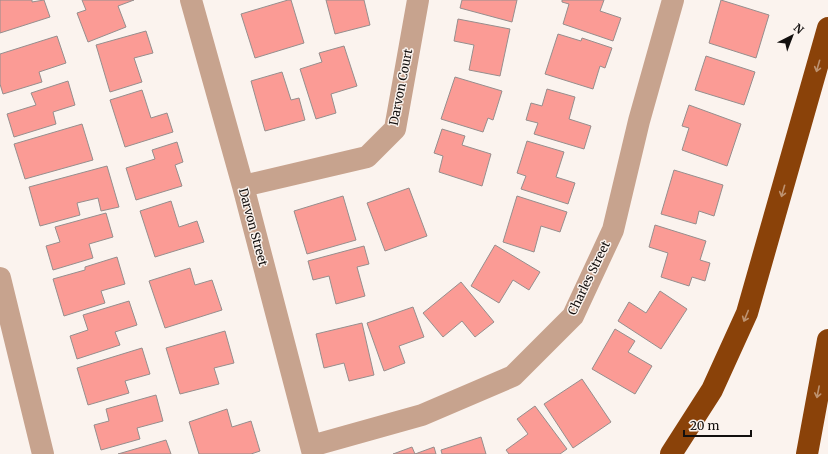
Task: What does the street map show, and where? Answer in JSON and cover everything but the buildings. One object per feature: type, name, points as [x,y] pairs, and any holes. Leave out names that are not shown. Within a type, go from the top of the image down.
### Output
[{"type":"highway","points":[[671,454],[712,390],[747,313],[828,28]]},
{"type":"highway","points":[[807,454],[828,340]]},
{"type":"street","name":"Darvon Street","points":[[191,0],[243,186],[312,450]]},
{"type":"street","name":"Darvon Court","points":[[243,186],[367,157],[395,129],[418,0]]},
{"type":"street","name":"Charles Street","points":[[312,450],[422,415],[513,376],[573,316],[613,230],[639,121],[673,0]]},
{"type":"street","points":[[0,278],[43,454]]}]
